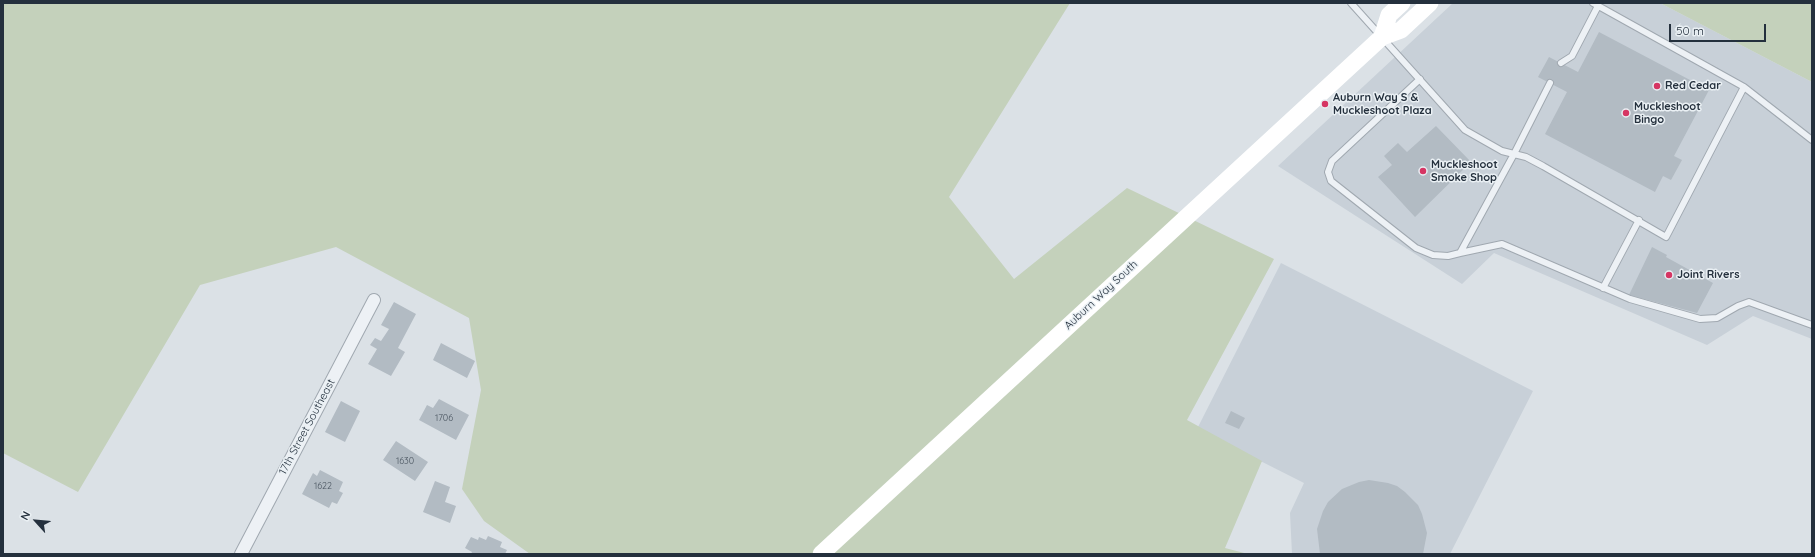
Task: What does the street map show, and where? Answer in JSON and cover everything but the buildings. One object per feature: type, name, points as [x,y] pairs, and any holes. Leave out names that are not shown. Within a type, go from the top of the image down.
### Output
[{"type":"main road","name":"Auburn Way South","points":[[1382,37],[1389,15],[1402,3]]},
{"type":"main road","name":"Auburn Way South","points":[[821,554],[1382,37],[1400,30],[1430,3]]},
{"type":"street","name":"17th Street Southeast","points":[[241,554],[374,300]]},
{"type":"lane","points":[[1351,3],[1465,130],[1502,151],[1526,157],[1639,220],[1666,237],[1744,87]]},
{"type":"lane","points":[[1561,63],[1572,56],[1596,5],[1744,87],[1812,140]]},
{"type":"lane","points":[[1420,80],[1332,161],[1328,172],[1331,181],[1416,248],[1433,255],[1448,256],[1502,244],[1630,299],[1700,320],[1717,318],[1738,306],[1749,302],[1812,325]]},
{"type":"lane","points":[[1460,253],[1514,154],[1550,83]]},
{"type":"lane","points":[[1603,288],[1639,220]]},
{"type":"shaded area","points":[[1453,3],[1660,3],[1812,82],[1812,339],[1753,316],[1707,345],[1494,253],[1462,284],[1278,166]]},
{"type":"shaded area","points":[[1281,263],[1533,391],[1450,554],[1292,554],[1290,513],[1304,483],[1197,429]]},
{"type":"green space","points":[[3,3],[1070,3],[949,197],[1014,279],[1127,188],[1274,259],[1187,420],[1262,461],[1225,548],[1248,554],[530,554],[484,521],[462,489],[481,390],[469,318],[336,247],[200,285],[78,492],[3,453]]},
{"type":"green space","points":[[1660,3],[1812,3],[1812,82]]},
{"type":"place","name":"Red Cedar","points":[[1657,86]]},
{"type":"place","name":"Auburn Way S & Muckleshoot Plaza","points":[[1325,104]]},
{"type":"place","name":"Muckleshoot Bingo","points":[[1626,113]]},
{"type":"place","name":"Muckleshoot Smoke Shop","points":[[1423,171]]},
{"type":"place","name":"Joint Rivers","points":[[1669,275]]}]
